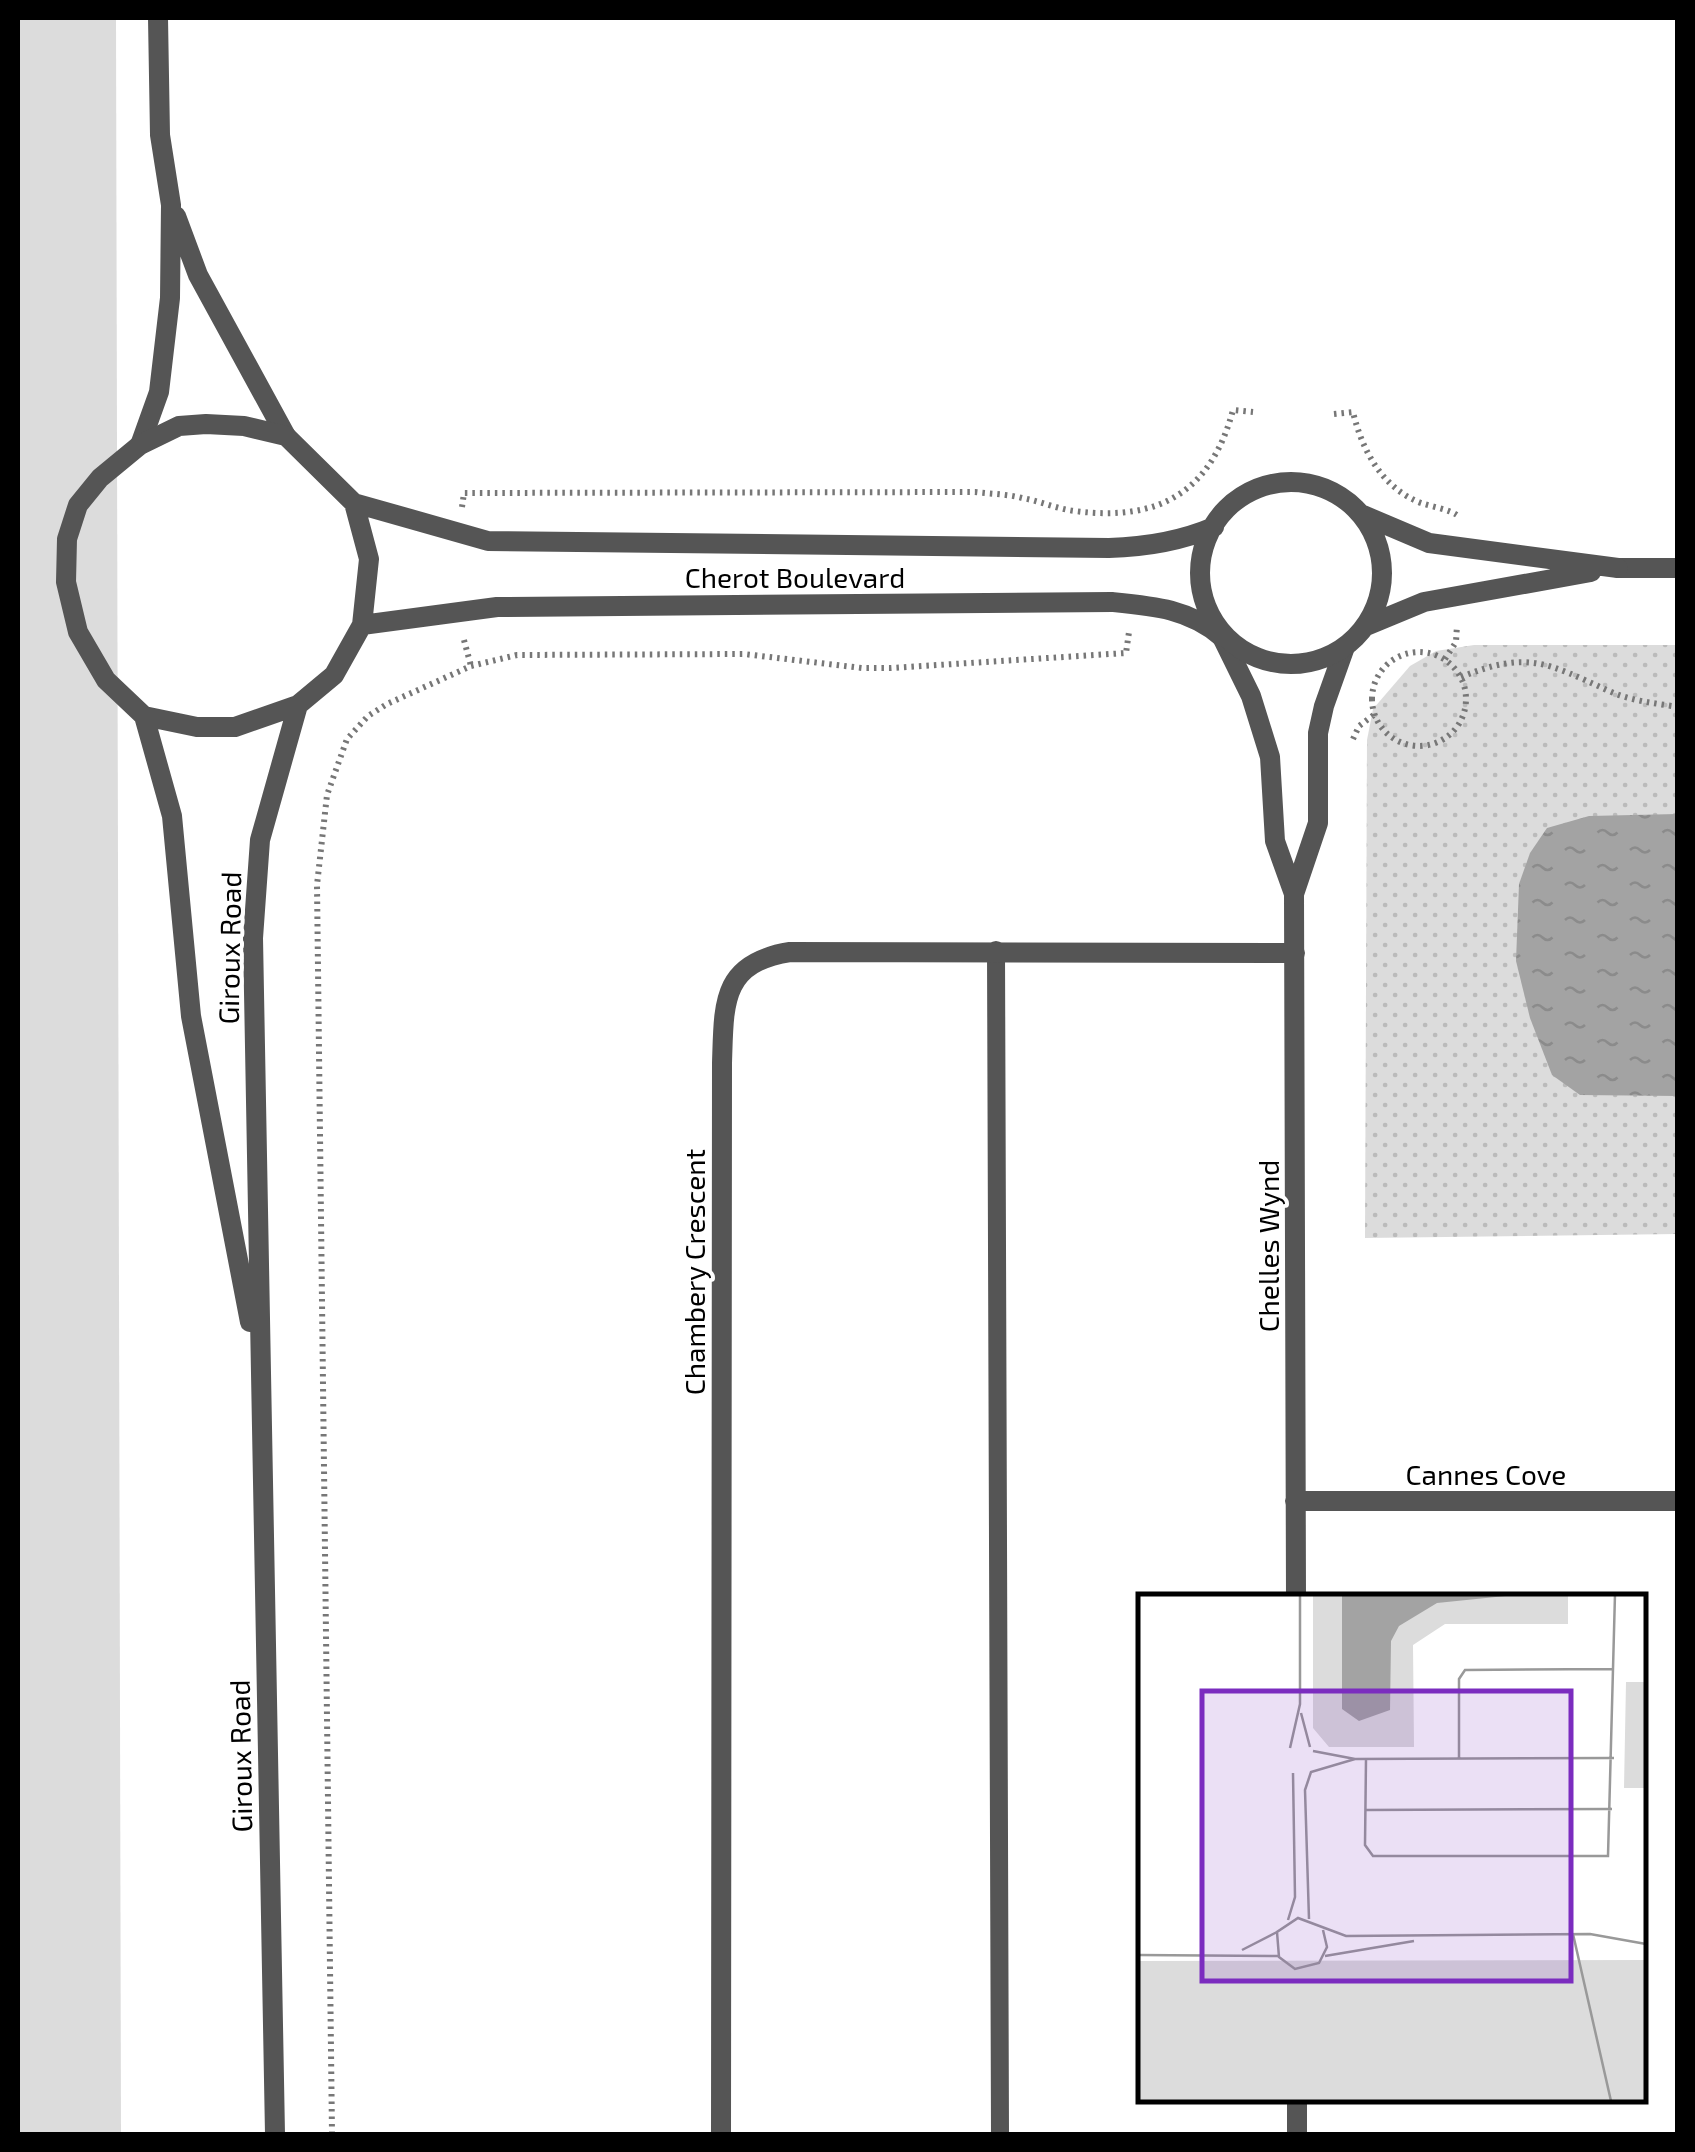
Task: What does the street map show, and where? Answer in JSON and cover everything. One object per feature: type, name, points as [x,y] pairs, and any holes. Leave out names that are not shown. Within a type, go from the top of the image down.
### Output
[{"type":"street","points":[[158,18],[160,135],[172,205],[198,275],[286,436],[354,503],[369,559],[362,624],[334,675],[298,704],[236,726],[196,727],[144,716],[106,680],[78,632],[66,582],[66,539],[78,504],[100,478],[140,445],[180,426],[244,426],[286,436]]},
{"type":"street","points":[[140,445],[159,392],[166,344],[172,205]]},
{"type":"street","name":"Cherot Boulevard","points":[[1222,637],[1202,596],[1200,565],[1208,536],[1231,503],[1279,482],[1309,483],[1338,494],[1361,514],[1429,543],[1618,568]]},
{"type":"street","name":"Cherot Boulevard","points":[[354,503],[488,541],[1134,548],[1190,537],[1214,527]]},
{"type":"street","name":"Cherot Boulevard","points":[[362,624],[497,607],[1112,602],[1202,620],[1260,660],[1290,665],[1318,660],[1345,647],[1366,626],[1378,600],[1382,570],[1376,540],[1361,514]]},
{"type":"street","points":[[1618,568],[1678,568]]},
{"type":"street","name":"Cherot Boulevard","points":[[1366,626],[1424,602],[1618,568]]},
{"type":"street","name":"Chelles Wynd","points":[[1222,637],[1251,696],[1270,757],[1275,842],[1294,894],[1296,1594]]},
{"type":"street","name":"Chelles Wynd","points":[[1294,894],[1318,822],[1318,733],[1345,647]]},
{"type":"street","name":"Giroux Road","points":[[274,2134],[253,938],[260,840],[298,704]]},
{"type":"street","name":"Giroux Road","points":[[144,716],[172,816],[191,1016],[261,1378]]},
{"type":"street","name":"Chambery Crescent","points":[[721,2134],[722,1064],[728,998],[736,977],[766,956],[790,952],[1295,953]]},
{"type":"street","name":"Cannes Cove","points":[[1295,1502],[1678,1501]]},
{"type":"street","points":[[1297,2102],[1297,2134]]},
{"type":"lane","points":[[996,950],[1000,2134]]},
{"type":"path","points":[[461,536],[464,493],[975,492],[1024,498],[1075,511],[1135,511],[1186,491],[1220,452],[1233,410],[1253,412]]},
{"type":"path","points":[[1334,414],[1354,412],[1368,454],[1400,494],[1458,513],[1455,532]]},
{"type":"path","points":[[1445,659],[1458,635],[1453,609]]},
{"type":"path","points":[[463,610],[471,666]]},
{"type":"path","points":[[1430,652],[1445,659],[1461,677],[1466,695],[1466,710],[1460,724],[1437,743],[1422,746],[1390,737],[1374,714],[1372,693],[1376,677],[1400,655],[1430,652]]},
{"type":"path","points":[[332,2134],[317,884],[326,795],[347,740],[368,716],[386,704],[471,666],[517,655],[744,654],[891,668],[1126,653]]},
{"type":"path","points":[[1461,677],[1491,665],[1539,662],[1630,699],[1678,707]]},
{"type":"path","points":[[1353,739],[1359,726],[1374,714]]},
{"type":"shaded area","points":[[18,18],[116,18],[121,2134],[18,2134]]},
{"type":"shaded area","points":[[1474,645],[1677,645],[1677,1234],[1365,1238],[1367,740],[1373,709],[1410,666],[1436,651]]},
{"type":"water","points":[[1677,814],[1677,1096],[1580,1095],[1552,1075],[1530,1018],[1516,961],[1519,884],[1530,853],[1547,828],[1589,816]]}]
